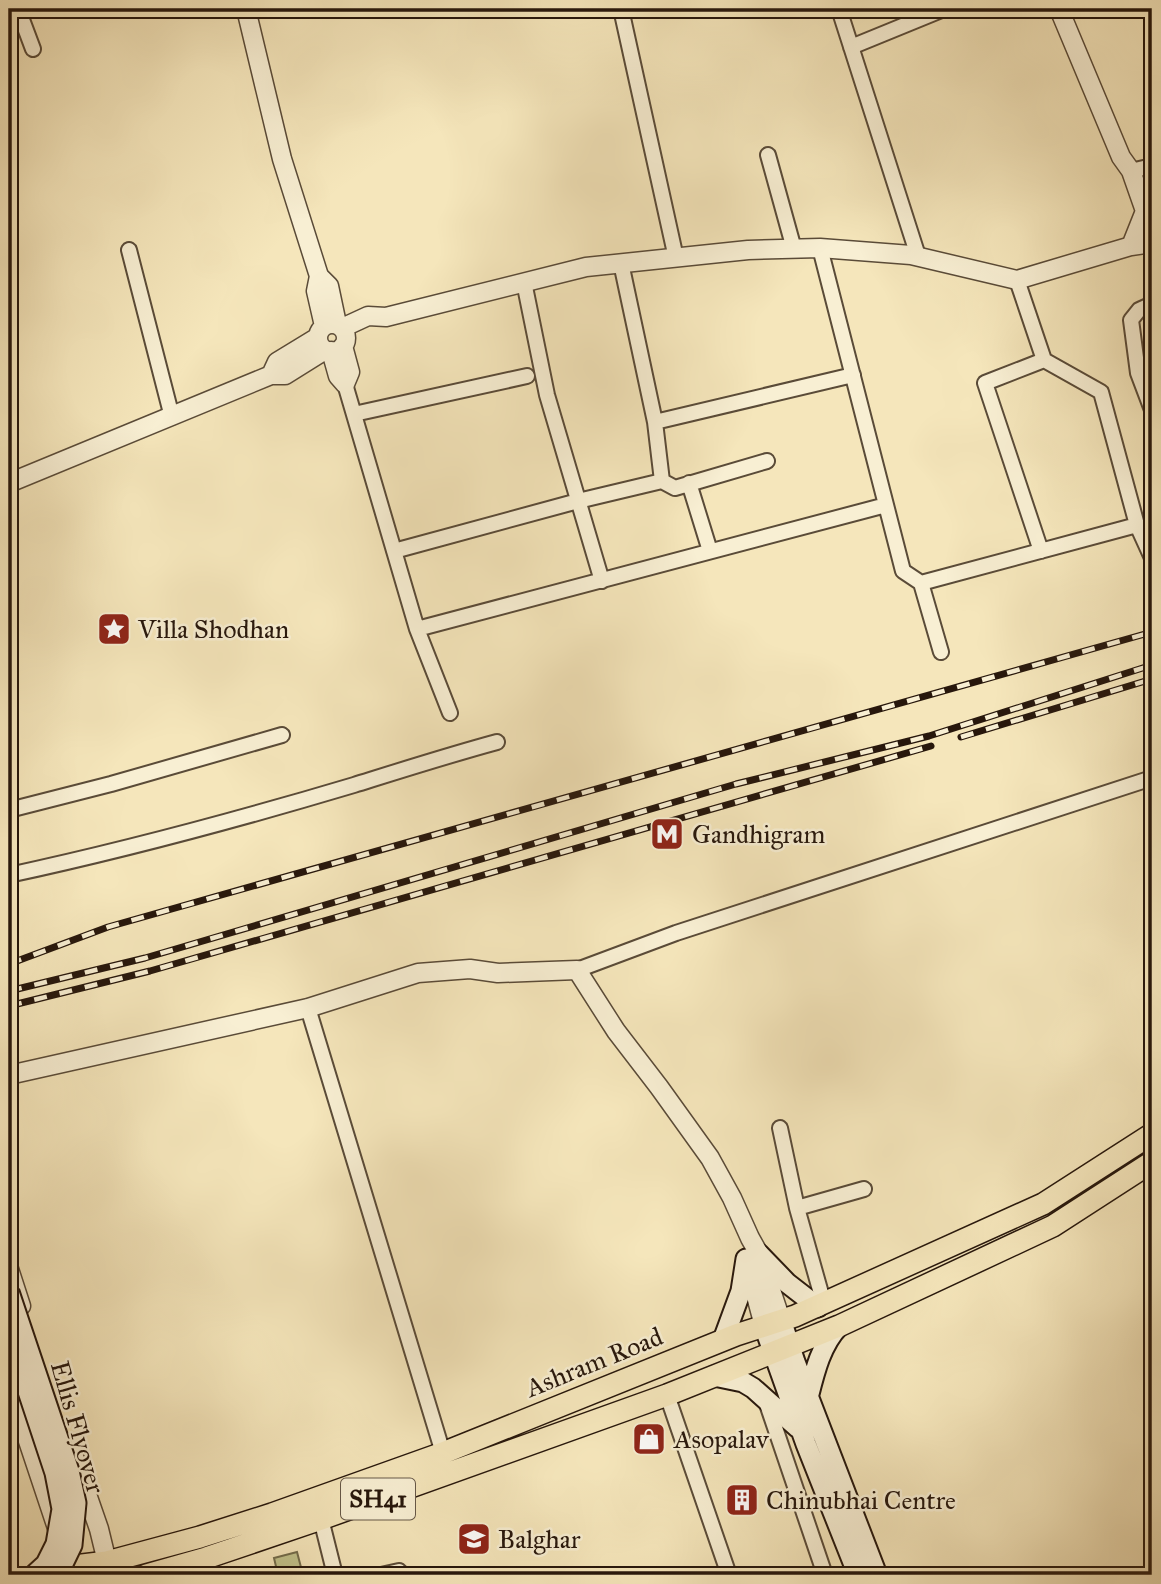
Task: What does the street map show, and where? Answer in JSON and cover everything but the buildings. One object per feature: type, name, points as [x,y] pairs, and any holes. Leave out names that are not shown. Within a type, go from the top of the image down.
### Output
[{"type":"main road","name":"Ashram Road","points":[[29,1575],[107,1562],[224,1530],[443,1453],[723,1340],[821,1306],[1043,1205],[1152,1134]]},
{"type":"main road","name":"Ashram Road","points":[[146,1575],[321,1520],[667,1395],[839,1326],[1053,1226],[1152,1162]]},
{"type":"main road","points":[[723,1340],[741,1291],[752,1250],[788,1283],[821,1306]]},
{"type":"main road","name":"Ellis Flyover","points":[[9,1292],[69,1471],[76,1503],[72,1545],[59,1572],[65,1571]]},
{"type":"main road","points":[[772,1323],[801,1431],[858,1575]]},
{"type":"main road","points":[[808,1398],[814,1374],[831,1335],[839,1326]]},
{"type":"main road","name":"Ellis Flyover","points":[[9,1334],[55,1473],[62,1508],[56,1544],[46,1564],[34,1575]]},
{"type":"main road","points":[[781,1349],[808,1398],[877,1575]]},
{"type":"main road","points":[[714,1376],[743,1382],[801,1431]]},
{"type":"street","points":[[18,9],[33,49]]},
{"type":"street","points":[[246,9],[282,159],[319,276],[329,286],[333,337],[350,372],[345,384],[417,629],[450,713]]},
{"type":"street","points":[[621,9],[676,258]]},
{"type":"street","points":[[839,9],[918,256]]},
{"type":"street","points":[[851,47],[944,9]]},
{"type":"street","points":[[1059,9],[1121,157],[1131,171],[1145,211],[1131,246]]},
{"type":"street","points":[[768,155],[794,249]]},
{"type":"street","points":[[1131,171],[1152,166]]},
{"type":"street","points":[[9,483],[271,375],[277,362],[333,337],[368,316],[386,317],[586,267],[748,250],[820,248],[918,256],[1017,280],[1131,246],[1152,243]]},
{"type":"street","points":[[820,248],[903,571],[921,583],[941,652]]},
{"type":"street","points":[[129,250],[172,416]]},
{"type":"street","points":[[621,263],[655,422],[662,481]]},
{"type":"street","points":[[1017,280],[1044,360],[1101,392],[1137,525],[1152,558]]},
{"type":"street","points":[[524,282],[547,395],[602,581]]},
{"type":"street","points":[[1152,304],[1139,310],[1131,320],[1138,373],[1152,410]]},
{"type":"street","points":[[1041,551],[985,383],[1044,360]]},
{"type":"street","points":[[655,422],[853,375]]},
{"type":"street","points":[[354,414],[527,376]]},
{"type":"street","points":[[394,551],[578,501],[662,481],[675,488],[767,461]]},
{"type":"street","points":[[689,483],[710,551]]},
{"type":"street","points":[[417,629],[886,505]]},
{"type":"street","points":[[921,583],[1137,525]]},
{"type":"street","points":[[9,810],[282,735]]},
{"type":"street","points":[[9,876],[155,841],[497,742]]},
{"type":"street","points":[[9,1075],[308,1008],[418,973],[577,970],[688,929],[1152,778]]},
{"type":"street","points":[[577,970],[616,1031],[710,1158],[733,1198],[752,1250],[772,1323]]},
{"type":"street","points":[[308,1008],[443,1453]]},
{"type":"street","points":[[780,1128],[821,1306]]},
{"type":"street","points":[[797,1208],[864,1189]]},
{"type":"street","points":[[9,1269],[99,1529],[107,1562]]},
{"type":"street","points":[[9,1384],[58,1534],[65,1571]]},
{"type":"street","points":[[667,1395],[729,1575]]},
{"type":"street","points":[[764,1397],[825,1575]]},
{"type":"street","points":[[321,1520],[335,1575]]},
{"type":"street","points":[[381,1575],[399,1571],[400,1575]]},
{"type":"green space","points":[[297,1552],[303,1575],[278,1575],[274,1558]]},
{"type":"railway","points":[[9,964],[108,927],[1152,632]]},
{"type":"railway","points":[[9,991],[145,958],[736,784],[929,736],[1152,665]]},
{"type":"railway","points":[[961,737],[1152,679]]},
{"type":"railway","points":[[9,1006],[150,971],[931,746]]},
{"type":"place","name":"Villa Shodhan","points":[[114,629]]},
{"type":"place","name":"Gandhigram","points":[[667,834]]},
{"type":"place","name":"Asopalav","points":[[649,1439]]},
{"type":"place","name":"Chinubhai Centre","points":[[742,1500]]},
{"type":"place","name":"Balghar","points":[[474,1539]]}]
